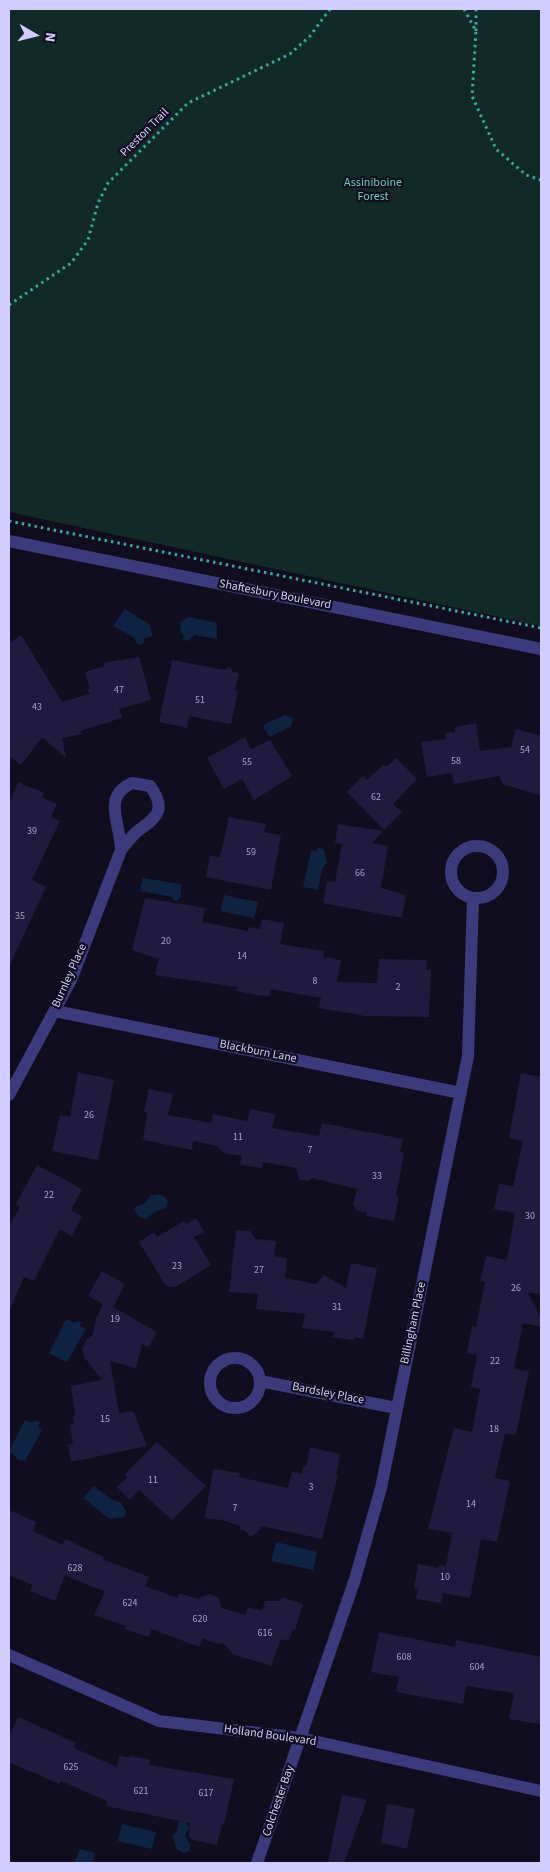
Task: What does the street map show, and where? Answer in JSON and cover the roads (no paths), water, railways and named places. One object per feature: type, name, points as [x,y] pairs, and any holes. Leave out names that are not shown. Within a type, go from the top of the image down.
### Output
[{"type":"street","name":"Shaftesbury Boulevard","points":[[9,541],[541,649]]},
{"type":"street","name":"Burnley Place","points":[[9,1096],[70,980],[120,850],[121,835],[114,801],[118,791],[132,783],[150,786],[158,797],[159,808],[156,816],[120,850]]},
{"type":"street","points":[[479,845],[488,847],[501,860],[502,879],[492,894],[483,898],[473,898],[459,892],[452,883],[451,864],[461,850],[479,845]]},
{"type":"street","name":"Billingham Place","points":[[300,1738],[355,1579],[381,1488],[468,1056],[473,898]]},
{"type":"street","name":"Blackburn Lane","points":[[55,1010],[461,1093]]},
{"type":"street","points":[[228,1359],[245,1360],[258,1372],[260,1380],[256,1397],[250,1404],[236,1409],[220,1404],[210,1389],[213,1371],[218,1364],[228,1359]]},
{"type":"street","name":"Bardsley Place","points":[[260,1380],[396,1408]]},
{"type":"street","name":"Holland Boulevard","points":[[9,1655],[159,1721],[300,1738],[541,1792]]},
{"type":"street","name":"Colchester Bay","points":[[257,1863],[300,1738]]},
{"type":"water","points":[[125,609],[149,624],[153,636],[144,639],[144,643],[138,645],[133,637],[113,626]]},
{"type":"water","points":[[189,617],[217,623],[217,639],[194,635],[189,641],[182,639],[184,636],[181,632],[180,622]]},
{"type":"water","points":[[285,715],[293,720],[291,726],[270,737],[263,728],[265,724]]},
{"type":"water","points":[[318,847],[324,850],[327,863],[322,869],[318,890],[303,887],[311,851],[316,851]]},
{"type":"water","points":[[143,878],[181,884],[181,897],[177,901],[173,900],[173,897],[140,891]]},
{"type":"water","points":[[224,895],[258,902],[254,918],[221,911]]},
{"type":"water","points":[[158,1194],[164,1196],[168,1202],[166,1208],[156,1211],[146,1219],[138,1215],[135,1207],[144,1204],[150,1196]]},
{"type":"water","points":[[66,1319],[75,1323],[77,1321],[81,1322],[80,1326],[86,1329],[67,1362],[49,1353]]},
{"type":"water","points":[[25,1420],[31,1423],[40,1422],[38,1427],[42,1430],[25,1461],[19,1460],[9,1451]]},
{"type":"water","points":[[94,1486],[112,1500],[120,1502],[126,1511],[124,1517],[110,1519],[83,1498]]},
{"type":"water","points":[[276,1542],[317,1552],[313,1570],[271,1561]]},
{"type":"water","points":[[183,1819],[189,1827],[185,1836],[191,1845],[189,1851],[184,1853],[177,1849],[172,1836],[176,1833],[180,1820]]},
{"type":"water","points":[[122,1824],[156,1832],[152,1849],[118,1841]]},
{"type":"water","points":[[80,1849],[95,1853],[93,1863],[74,1863]]},
{"type":"park label","name":"Assiniboine Forest","points":[[373,190]]}]
